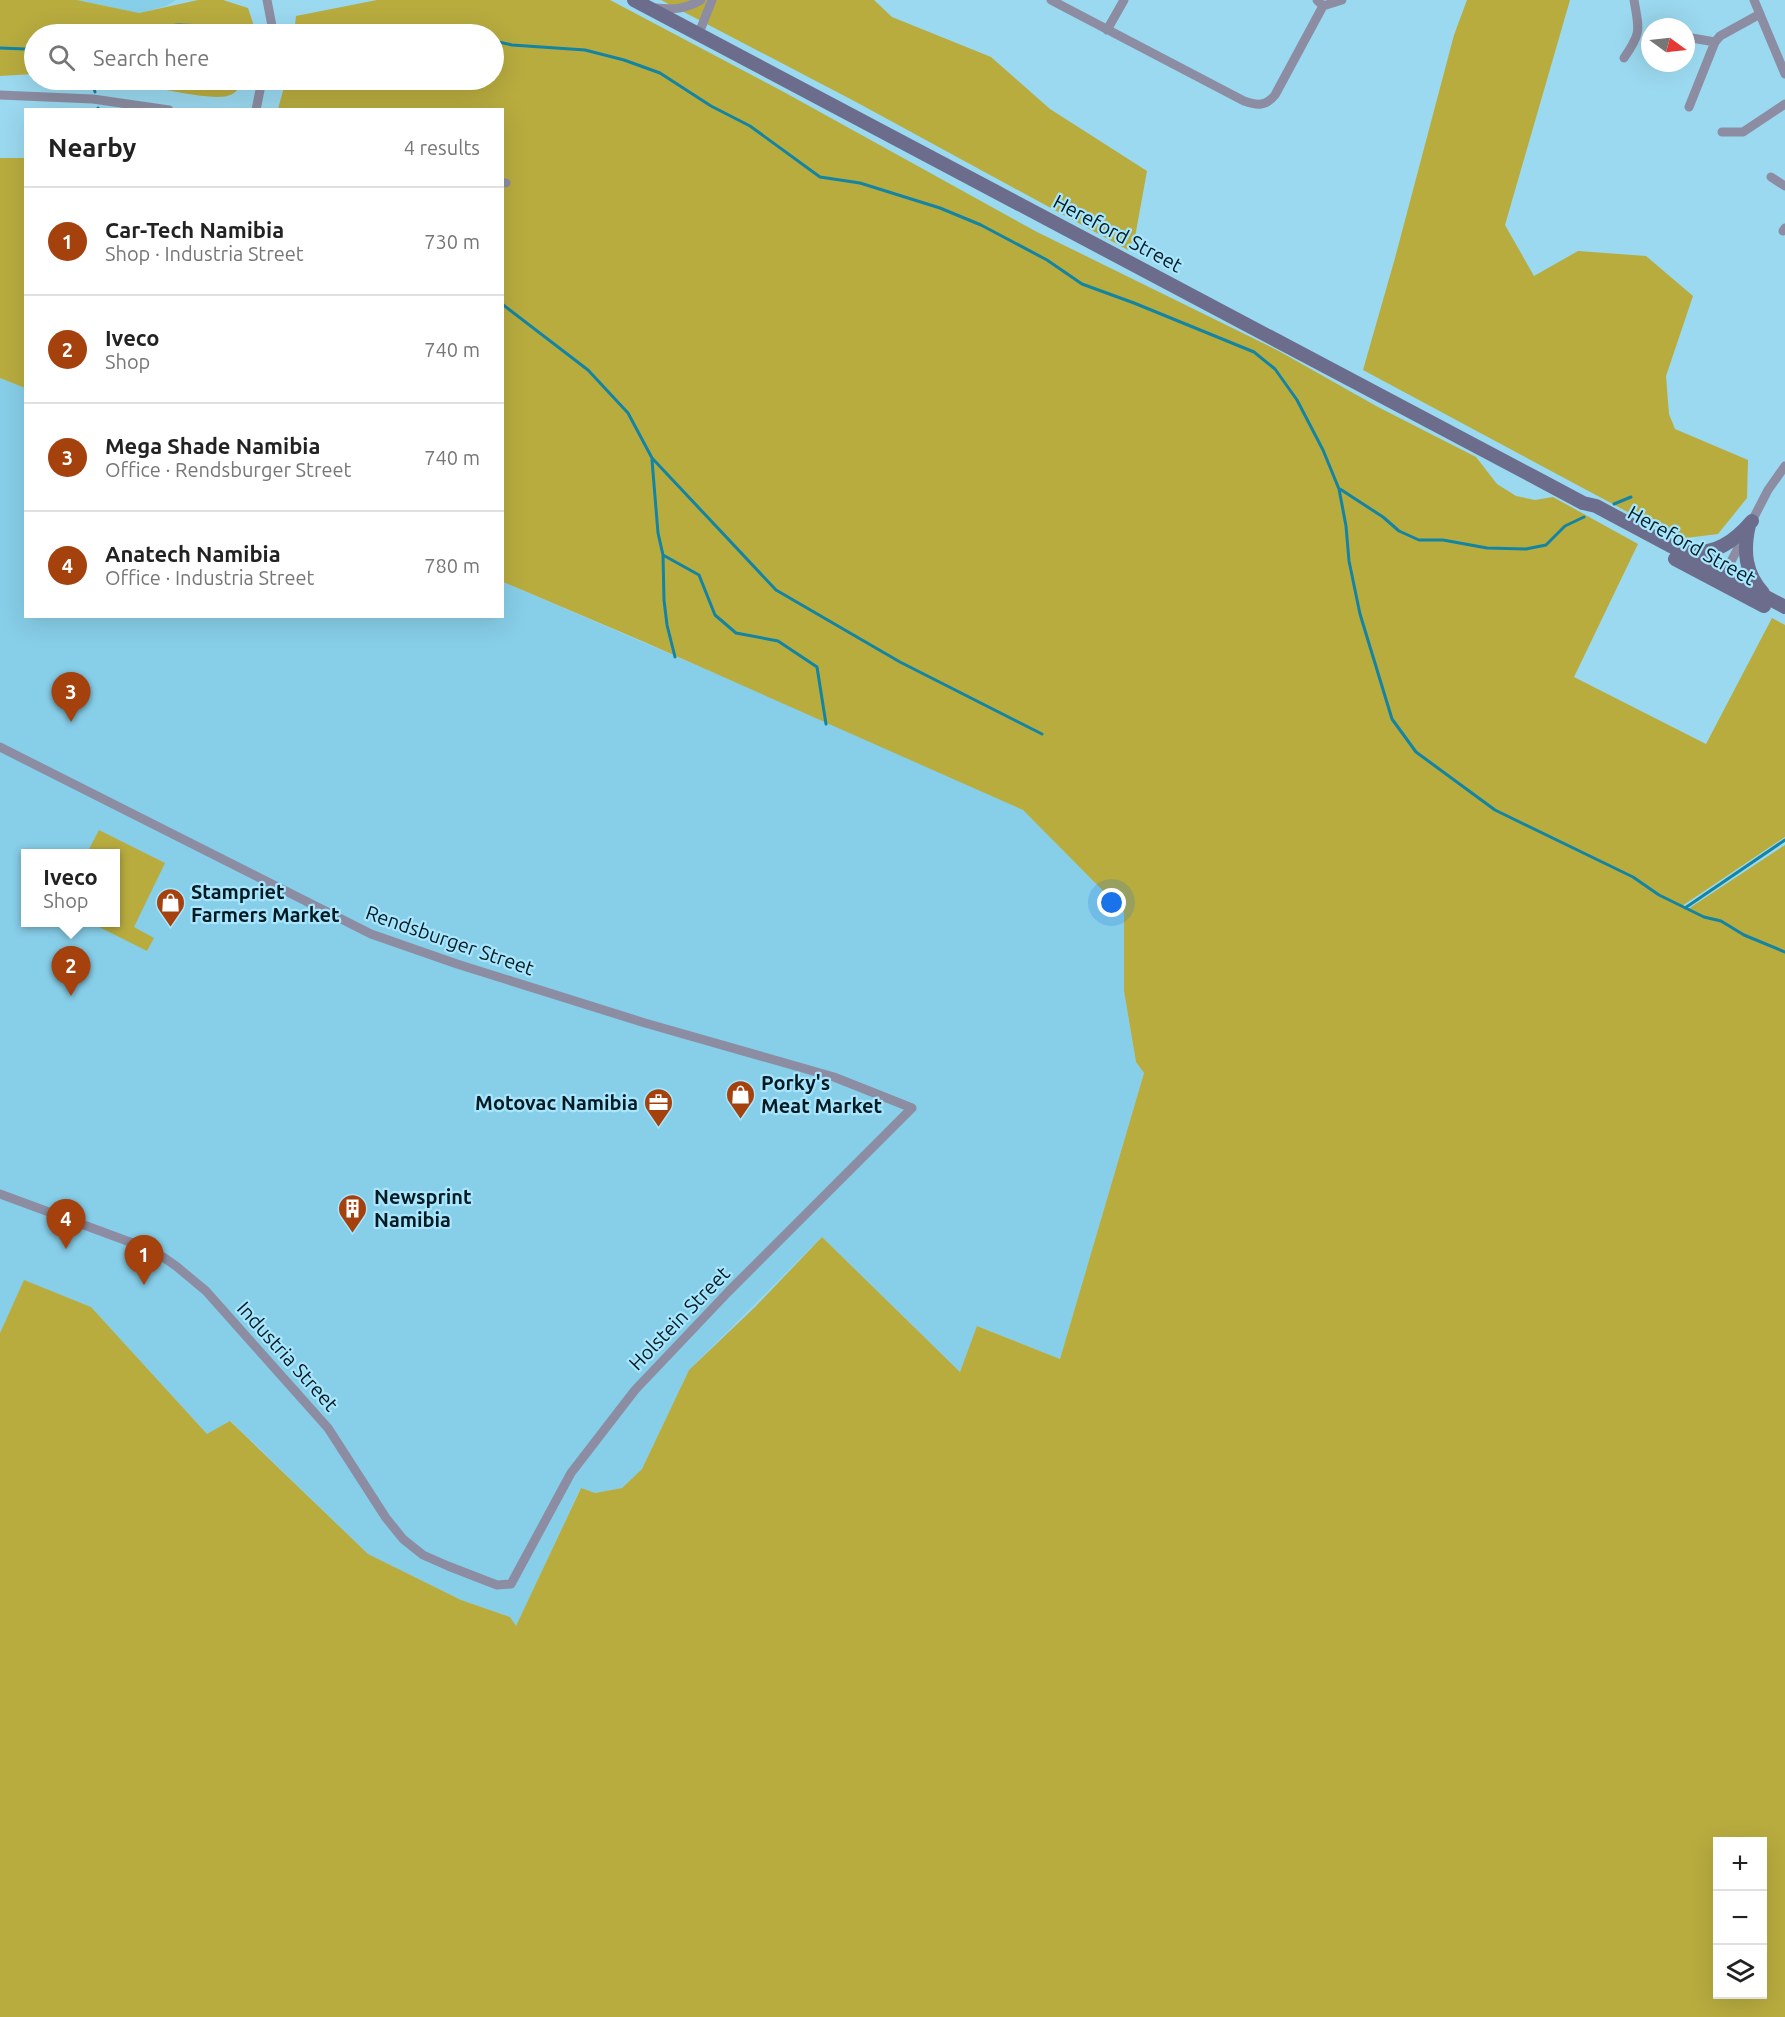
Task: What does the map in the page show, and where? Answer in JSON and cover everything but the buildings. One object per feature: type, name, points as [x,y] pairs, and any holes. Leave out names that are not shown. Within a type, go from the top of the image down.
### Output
[{"type":"main road","name":"Hereford Street","points":[[634,0],[1583,502],[1596,506],[1679,551],[1785,616]]},
{"type":"main road","name":"Hereford Street","points":[[1583,502],[1593,513],[1722,579],[1785,607]]},
{"type":"main road","points":[[1679,551],[1699,553],[1719,548],[1741,535],[1751,523]]},
{"type":"main road","points":[[1751,523],[1746,538],[1746,560],[1753,580],[1766,597]]},
{"type":"street","points":[[267,0],[271,24]]},
{"type":"street","points":[[647,7],[679,9],[690,7],[701,0]]},
{"type":"street","points":[[699,33],[712,0]]},
{"type":"street","points":[[1051,0],[1244,101],[1262,105],[1268,103],[1275,95],[1320,3],[1342,0]]},
{"type":"street","points":[[1107,30],[1124,0]]},
{"type":"street","points":[[1624,58],[1637,39],[1639,29],[1635,0]]},
{"type":"street","points":[[1754,0],[1785,74]]},
{"type":"street","points":[[1689,106],[1715,42],[1720,36],[1760,14]]},
{"type":"street","points":[[1695,39],[1715,42]]},
{"type":"street","points":[[256,108],[260,90]]},
{"type":"street","points":[[0,95],[93,99],[155,108]]},
{"type":"street","points":[[1722,132],[1743,132],[1785,104]]},
{"type":"street","points":[[1771,177],[1785,186]]},
{"type":"street","points":[[1722,579],[1768,490],[1785,466]]},
{"type":"street","name":"Rendsburger Street","points":[[0,747],[371,934],[457,964],[645,1023],[834,1077],[912,1108]]},
{"type":"street","name":"Holstein Street","points":[[511,1584],[571,1473],[635,1390],[737,1283],[912,1108]]},
{"type":"street","name":"Industria Street","points":[[0,1194],[138,1245],[176,1266],[206,1291],[328,1428],[386,1518],[403,1539],[423,1555],[448,1566],[497,1585],[511,1584]]},
{"type":"shaded area","points":[[0,0],[77,0],[139,13],[198,0],[223,0],[248,8],[253,23],[24,24],[24,75],[0,76]]},
{"type":"shaded area","points":[[77,0],[176,0],[166,6],[139,13]]},
{"type":"shaded area","points":[[377,0],[610,0],[782,91],[1037,232],[1277,350],[1378,407],[1476,457],[1497,484],[1516,496],[1535,500],[1553,497],[1638,544],[1574,677],[1706,744],[1772,618],[1785,625],[1785,837],[1682,906],[1688,909],[1785,845],[1785,2017],[0,2017],[0,1333],[24,1280],[91,1307],[207,1434],[230,1421],[368,1554],[461,1600],[510,1617],[516,1626],[581,1488],[595,1493],[622,1488],[642,1469],[689,1370],[755,1307],[822,1237],[960,1372],[977,1326],[1060,1359],[1144,1073],[1136,1062],[1124,991],[1124,912],[1023,810],[504,582],[504,108],[278,108],[283,90],[504,90],[504,24],[295,24],[296,16]]},
{"type":"shaded area","points":[[661,0],[874,0],[892,17],[991,57],[1050,109],[1147,171],[1135,237],[1128,250],[856,102]]},
{"type":"shaded area","points":[[1467,0],[1570,0],[1505,225],[1534,276],[1578,251],[1646,256],[1693,296],[1666,376],[1669,414],[1675,429],[1748,460],[1747,498],[1718,534],[1678,539],[1363,370],[1454,35]]},
{"type":"shaded area","points":[[169,90],[237,90],[233,94],[218,97]]},
{"type":"shaded area","points":[[0,158],[24,158],[24,388],[0,378]]},
{"type":"shaded area","points":[[0,378],[24,388],[24,618],[504,618],[504,582],[845,729],[1023,810],[1124,912],[1124,991],[1136,1062],[1144,1073],[1060,1359],[978,1326],[960,1372],[822,1237],[689,1370],[642,1469],[622,1488],[595,1493],[580,1489],[516,1627],[510,1617],[461,1600],[368,1554],[231,1421],[208,1435],[91,1307],[24,1281],[0,1333]]},
{"type":"shaded area","points":[[99,830],[165,863],[134,927],[154,938],[147,951],[99,927],[120,927],[120,849],[89,849]]},
{"type":"waterway","points":[[504,43],[585,50],[624,60],[660,73],[711,106],[750,126],[820,177],[860,183],[940,208],[981,225],[1047,260],[1082,284],[1254,352],[1275,369],[1297,400],[1323,450],[1339,489],[1346,526],[1349,561],[1360,614],[1392,719],[1416,752],[1495,810],[1633,877],[1659,895],[1704,917],[1721,921],[1744,935],[1785,952]]},
{"type":"waterway","points":[[0,48],[24,49]]},
{"type":"waterway","points":[[504,306],[588,370],[628,413],[652,458],[776,590],[900,662],[1042,734]]},
{"type":"waterway","points":[[652,460],[658,533],[663,555],[664,600],[675,657]]},
{"type":"waterway","points":[[1340,489],[1383,517],[1399,531],[1419,540],[1443,540],[1487,548],[1526,549],[1546,545],[1565,526],[1584,517]]},
{"type":"waterway","points":[[1614,504],[1631,497]]},
{"type":"waterway","points":[[663,555],[699,575],[715,615],[736,633],[778,641],[817,667],[826,724]]},
{"type":"waterway","points":[[1685,908],[1785,840]]},
{"type":"place","name":"Mega Shade Namibia","points":[[71,722]]},
{"type":"place","name":"Stampriet Farmers Market","points":[[170,928]]},
{"type":"place","name":"Iveco","points":[[71,996]]},
{"type":"place","name":"Porky's Meat Market","points":[[740,1120]]},
{"type":"place","name":"Motovac Namibia","points":[[659,1128]]},
{"type":"place","name":"Newsprint Namibia","points":[[353,1234]]},
{"type":"place","name":"Anatech Namibia","points":[[66,1249]]},
{"type":"place","name":"Car-Tech Namibia","points":[[144,1285]]}]
